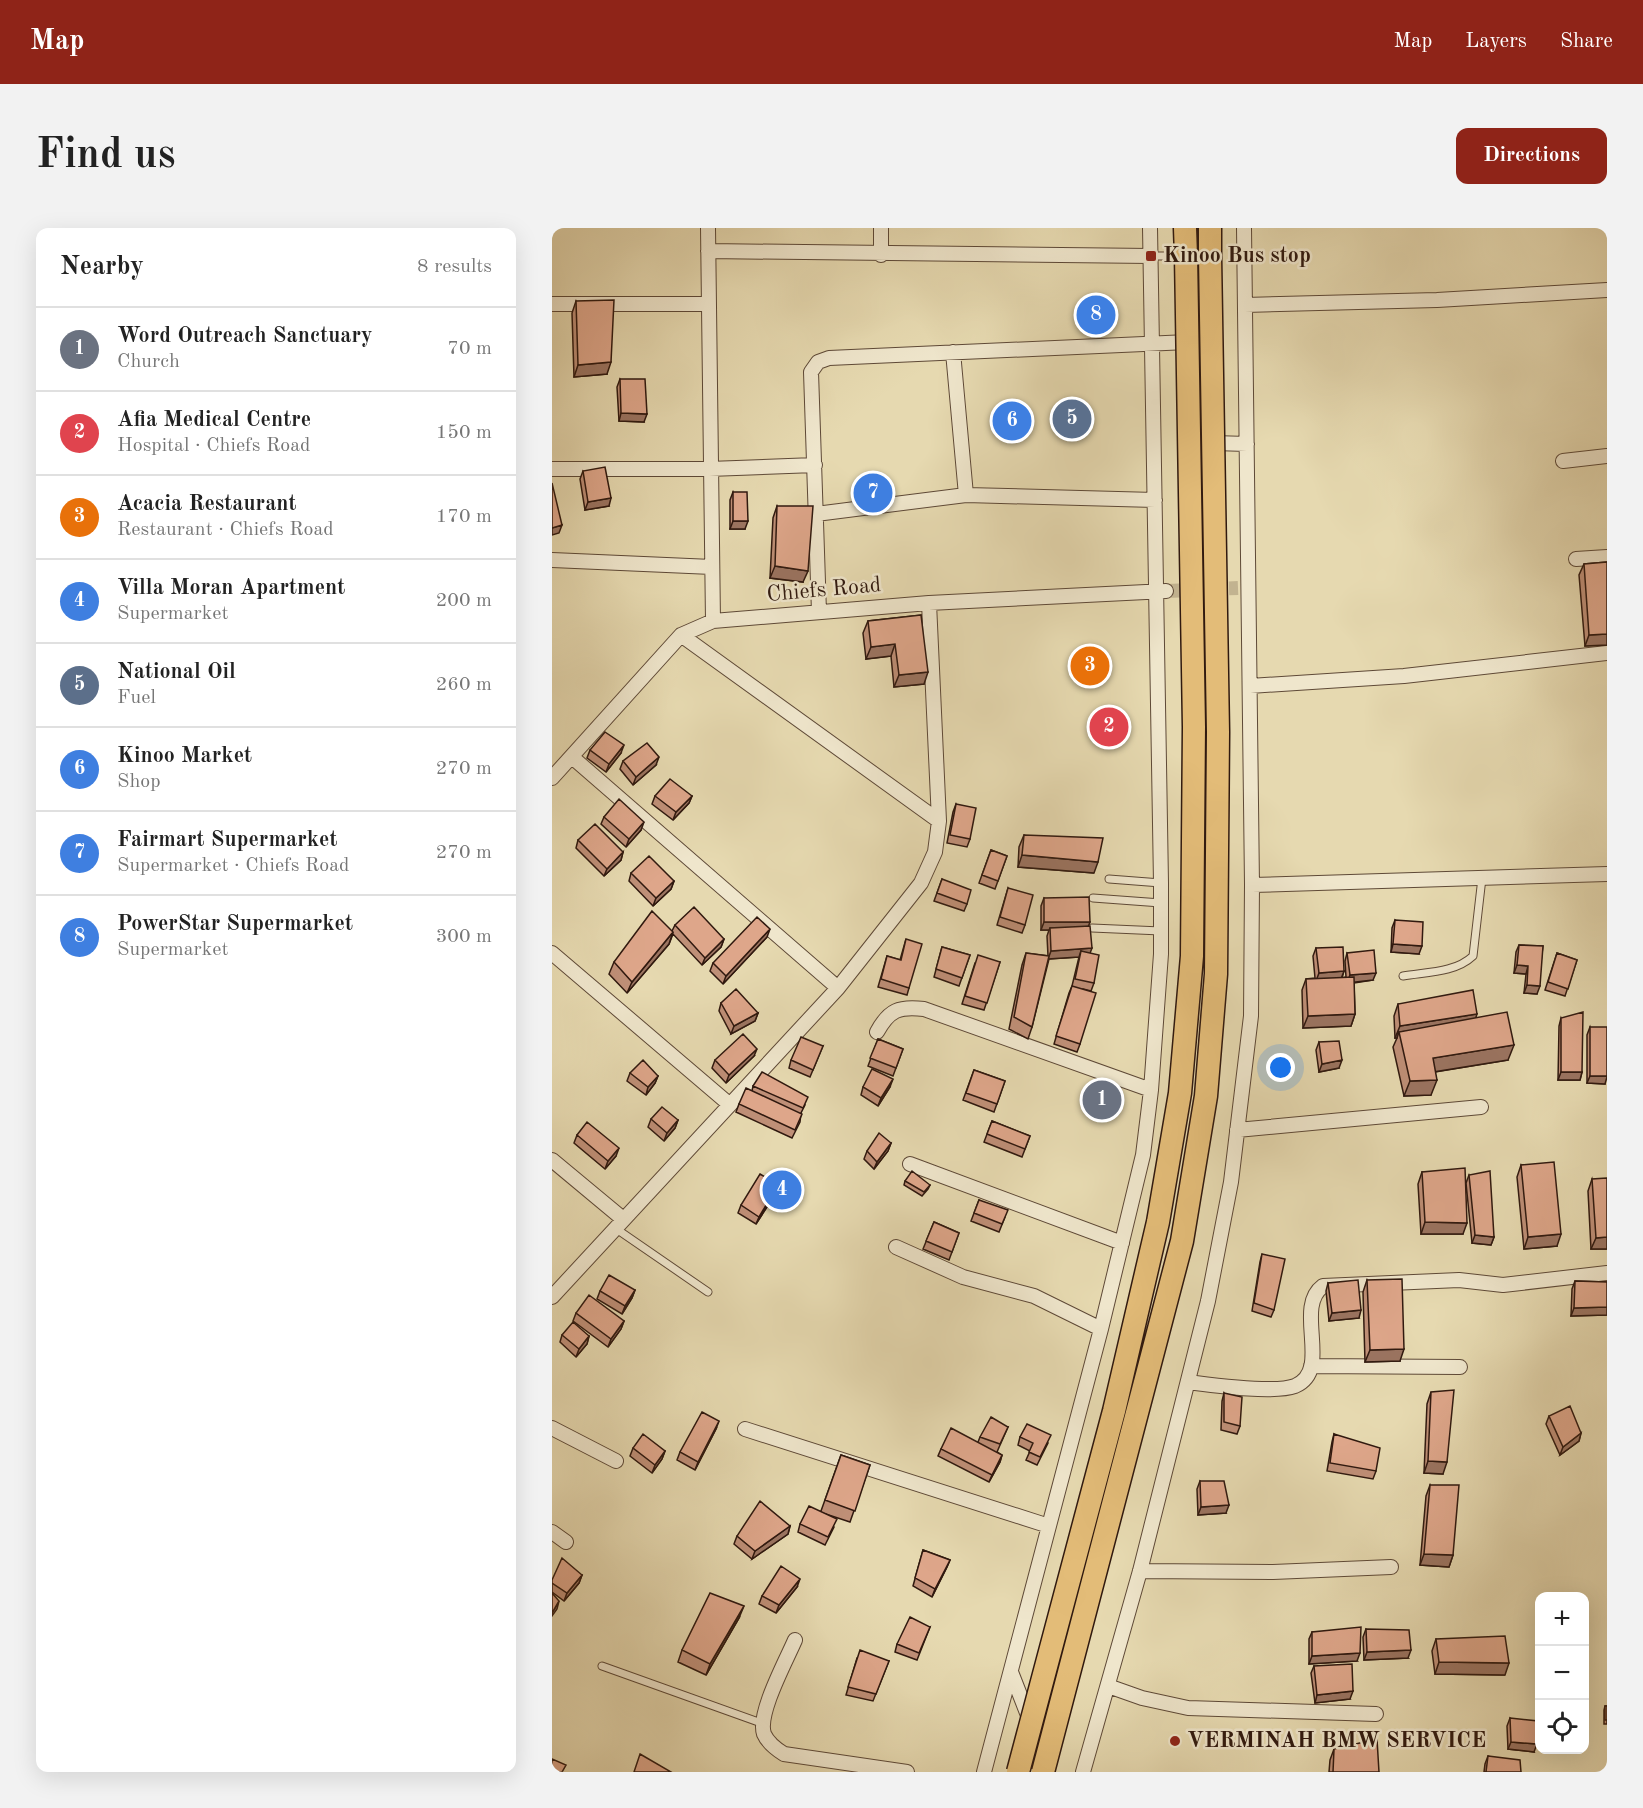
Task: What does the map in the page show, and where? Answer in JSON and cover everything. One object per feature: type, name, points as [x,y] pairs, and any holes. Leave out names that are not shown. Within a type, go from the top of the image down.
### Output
[{"type":"highway","points":[[1018,1772],[1114,1411],[1158,1222],[1180,1093],[1192,956],[1194,727],[1185,228]]},
{"type":"highway","points":[[1043,1772],[1182,1241],[1206,1096],[1216,974],[1218,732],[1210,228]]},
{"type":"street","points":[[708,228],[713,621]]},
{"type":"street","points":[[881,228],[881,255]]},
{"type":"street","points":[[984,1772],[1101,1329],[1143,1155],[1151,1090],[1161,931],[1162,590],[1155,500],[1150,228]]},
{"type":"street","points":[[1083,1772],[1140,1571],[1208,1302],[1231,1182],[1251,1016],[1250,686],[1242,588],[1247,444],[1244,228]]},
{"type":"street","points":[[708,251],[881,255],[1151,256]]},
{"type":"street","points":[[1245,305],[1437,300],[1607,290]]},
{"type":"street","points":[[552,304],[708,304]]},
{"type":"street","points":[[819,612],[811,372],[818,362],[829,358],[1188,342]]},
{"type":"street","points":[[952,352],[966,495]]},
{"type":"street","points":[[1214,443],[1247,444]]},
{"type":"street","points":[[1563,461],[1607,456]]},
{"type":"street","points":[[552,469],[710,469],[815,465]]},
{"type":"street","points":[[816,514],[966,495],[1155,500]]},
{"type":"street","points":[[1576,559],[1607,557]]},
{"type":"street","points":[[552,560],[712,567]]},
{"type":"street","name":"Chiefs Road","points":[[552,778],[681,635],[713,621],[929,603],[1162,590]]},
{"type":"street","points":[[552,1297],[838,988],[921,883],[936,852],[939,821],[929,603]]},
{"type":"street","points":[[681,635],[939,821]]},
{"type":"street","points":[[1250,686],[1404,676],[1607,653]]},
{"type":"street","points":[[572,757],[838,988]]},
{"type":"street","points":[[1252,885],[1607,874]]},
{"type":"street","points":[[552,953],[729,1104]]},
{"type":"street","points":[[878,1032],[886,1015],[895,1009],[908,1007],[924,1009],[1151,1090]]},
{"type":"street","points":[[1237,1130],[1481,1107]]},
{"type":"street","points":[[552,1160],[619,1223]]},
{"type":"street","points":[[909,1164],[1122,1243]]},
{"type":"street","points":[[896,1247],[963,1277],[1034,1296],[1101,1329]]},
{"type":"street","points":[[1188,1382],[1244,1389],[1293,1387],[1303,1381],[1311,1366],[1311,1301],[1315,1292],[1323,1286],[1451,1280],[1503,1285],[1607,1273]]},
{"type":"street","points":[[1311,1366],[1460,1367]]},
{"type":"street","points":[[552,1428],[616,1461]]},
{"type":"street","points":[[745,1429],[1049,1526]]},
{"type":"street","points":[[552,1532],[566,1542]]},
{"type":"street","points":[[1140,1571],[1273,1572],[1391,1567]]},
{"type":"street","points":[[795,1640],[764,1715],[764,1733],[772,1746],[784,1754],[907,1772]]},
{"type":"street","points":[[1011,1672],[1031,1724]]},
{"type":"street","points":[[1108,1686],[1142,1698],[1188,1708],[1376,1714]]},
{"type":"lane","points":[[1151,256],[1210,256]]},
{"type":"lane","points":[[1403,976],[1455,968],[1465,964],[1473,956],[1482,878]]},
{"type":"lane","points":[[1109,879],[1161,883]]},
{"type":"lane","points":[[1093,898],[1161,903]]},
{"type":"lane","points":[[1092,928],[1161,931]]},
{"type":"lane","points":[[619,1223],[708,1292]]},
{"type":"lane","points":[[602,1666],[764,1724]]},
{"type":"building","points":[[614,300],[611,362],[578,365],[576,301]]},
{"type":"building","points":[[620,379],[645,379],[647,414],[621,413]]},
{"type":"building","points":[[605,467],[611,498],[588,502],[583,471]]},
{"type":"building","points":[[552,483],[562,525],[552,528]]},
{"type":"building","points":[[733,492],[747,492],[748,521],[733,521]]},
{"type":"building","points":[[777,506],[813,506],[808,571],[775,566]]},
{"type":"building","points":[[1607,562],[1607,634],[1589,635],[1584,564]]},
{"type":"building","points":[[921,615],[928,672],[899,675],[895,644],[871,647],[868,621]]},
{"type":"building","points":[[605,732],[624,745],[609,764],[590,750]]},
{"type":"building","points":[[647,743],[659,757],[636,777],[623,761]]},
{"type":"building","points":[[670,779],[692,796],[676,812],[655,796]]},
{"type":"building","points":[[619,799],[644,822],[629,839],[604,817]]},
{"type":"building","points":[[956,804],[976,808],[970,839],[950,835]]},
{"type":"building","points":[[595,824],[623,852],[607,869],[578,840]]},
{"type":"building","points":[[1024,835],[1103,838],[1098,862],[1022,855]]},
{"type":"building","points":[[991,850],[1007,856],[998,881],[982,875]]},
{"type":"building","points":[[649,856],[674,881],[656,898],[631,873]]},
{"type":"building","points":[[942,879],[971,890],[967,904],[937,893]]},
{"type":"building","points":[[1008,888],[1033,895],[1025,925],[1000,917]]},
{"type":"building","points":[[1089,897],[1090,922],[1044,922],[1044,898]]},
{"type":"building","points":[[694,907],[724,939],[705,958],[675,925]]},
{"type":"building","points":[[652,911],[673,932],[632,982],[614,962]]},
{"type":"building","points":[[757,917],[770,929],[726,976],[713,963]]},
{"type":"building","points":[[1395,920],[1423,922],[1422,946],[1393,944]]},
{"type":"building","points":[[1090,926],[1092,948],[1051,951],[1050,928]]},
{"type":"building","points":[[906,939],[922,944],[909,988],[881,979],[887,956],[901,960]]},
{"type":"building","points":[[1519,945],[1543,946],[1540,986],[1527,985],[1528,966],[1517,965]]},
{"type":"building","points":[[942,947],[970,955],[962,978],[936,969]]},
{"type":"building","points":[[1343,947],[1344,971],[1319,973],[1316,948]]},
{"type":"building","points":[[1374,950],[1376,973],[1350,975],[1347,953]]},
{"type":"building","points":[[1081,951],[1099,955],[1094,983],[1075,979]]},
{"type":"building","points":[[1026,953],[1049,956],[1032,1027],[1014,1017]]},
{"type":"building","points":[[1557,953],[1577,960],[1568,989],[1548,982]]},
{"type":"building","points":[[978,955],[1000,962],[987,1003],[965,996]]},
{"type":"building","points":[[1354,977],[1355,1014],[1308,1016],[1306,979]]},
{"type":"building","points":[[1072,986],[1096,993],[1080,1044],[1056,1036]]},
{"type":"building","points":[[736,989],[758,1013],[734,1026],[721,1003]]},
{"type":"building","points":[[1473,990],[1477,1014],[1400,1026],[1398,1004]]},
{"type":"building","points":[[1507,1012],[1514,1045],[1433,1058],[1437,1080],[1410,1081],[1399,1032]]},
{"type":"building","points":[[1583,1012],[1582,1072],[1561,1072],[1561,1018]]},
{"type":"building","points":[[1590,1027],[1607,1027],[1607,1076],[1590,1076]]},
{"type":"building","points":[[743,1034],[757,1049],[729,1075],[715,1060]]},
{"type":"building","points":[[801,1037],[823,1046],[813,1070],[791,1060]]},
{"type":"building","points":[[878,1039],[903,1049],[896,1068],[870,1058]]},
{"type":"building","points":[[1339,1041],[1342,1060],[1322,1064],[1319,1042]]},
{"type":"building","points":[[643,1060],[658,1076],[648,1087],[630,1073]]},
{"type":"building","points":[[872,1069],[893,1079],[881,1098],[863,1087]]},
{"type":"building","points":[[974,1070],[1005,1081],[997,1104],[966,1093]]},
{"type":"building","points":[[762,1072],[808,1097],[803,1108],[753,1086]]},
{"type":"building","points":[[746,1088],[802,1114],[795,1130],[739,1104]]},
{"type":"building","points":[[662,1107],[678,1120],[667,1133],[651,1119]]},
{"type":"building","points":[[992,1121],[1030,1136],[1025,1149],[987,1134]]},
{"type":"building","points":[[587,1122],[619,1148],[608,1161],[577,1135]]},
{"type":"building","points":[[879,1133],[891,1143],[877,1162],[867,1151]]},
{"type":"building","points":[[1554,1162],[1561,1234],[1528,1237],[1521,1165]]},
{"type":"building","points":[[1465,1168],[1467,1223],[1425,1222],[1422,1172]]},
{"type":"building","points":[[912,1171],[930,1185],[924,1192],[905,1181]]},
{"type":"building","points":[[1490,1171],[1494,1237],[1475,1235],[1469,1175]]},
{"type":"building","points":[[760,1174],[778,1185],[759,1217],[741,1205]]},
{"type":"building","points":[[1607,1178],[1607,1237],[1596,1238],[1592,1179]]},
{"type":"building","points":[[979,1200],[1008,1210],[1002,1224],[974,1213]]},
{"type":"building","points":[[934,1222],[959,1233],[952,1252],[926,1241]]},
{"type":"building","points":[[1262,1254],[1285,1259],[1274,1310],[1254,1303]]},
{"type":"building","points":[[609,1275],[635,1290],[625,1306],[600,1291]]},
{"type":"building","points":[[1402,1279],[1404,1349],[1370,1350],[1367,1280]]},
{"type":"building","points":[[1358,1280],[1361,1310],[1332,1313],[1328,1283]]},
{"type":"building","points":[[1575,1281],[1607,1282],[1607,1307],[1574,1308]]},
{"type":"building","points":[[589,1295],[624,1321],[611,1339],[576,1313]]},
{"type":"building","points":[[573,1322],[589,1336],[579,1349],[562,1335]]},
{"type":"building","points":[[1454,1390],[1447,1462],[1428,1461],[1431,1392]]},
{"type":"building","points":[[1224,1393],[1242,1397],[1240,1426],[1224,1422]]},
{"type":"building","points":[[1570,1406],[1581,1433],[1563,1447],[1549,1416]]},
{"type":"building","points":[[702,1412],[719,1421],[698,1462],[680,1452]]},
{"type":"building","points":[[991,1417],[1008,1427],[1000,1444],[980,1437]]},
{"type":"building","points":[[1027,1424],[1051,1435],[1040,1457],[1029,1452],[1033,1443],[1020,1437]]},
{"type":"building","points":[[951,1428],[1002,1455],[992,1475],[941,1449]]},
{"type":"building","points":[[643,1434],[665,1451],[655,1465],[633,1448]]},
{"type":"building","points":[[1334,1434],[1380,1448],[1376,1471],[1330,1463]]},
{"type":"building","points":[[841,1455],[870,1465],[855,1511],[825,1500]]},
{"type":"building","points":[[1200,1481],[1224,1481],[1229,1505],[1201,1507]]},
{"type":"building","points":[[1430,1485],[1459,1485],[1453,1555],[1424,1554]]},
{"type":"building","points":[[760,1501],[790,1526],[755,1551],[737,1536]]},
{"type":"building","points":[[809,1506],[837,1519],[828,1537],[800,1524]]},
{"type":"building","points":[[923,1550],[950,1560],[935,1589],[915,1578]]},
{"type":"building","points":[[562,1558],[582,1575],[567,1593],[552,1583]]},
{"type":"building","points":[[781,1566],[800,1579],[779,1605],[762,1596]]},
{"type":"building","points":[[552,1593],[559,1601],[552,1613]]},
{"type":"building","points":[[710,1593],[744,1606],[710,1664],[682,1650]]},
{"type":"building","points":[[910,1617],[930,1627],[919,1653],[897,1644]]},
{"type":"building","points":[[1361,1627],[1360,1653],[1312,1656],[1312,1632]]},
{"type":"building","points":[[1366,1629],[1409,1630],[1411,1650],[1367,1652]]},
{"type":"building","points":[[1505,1636],[1509,1663],[1439,1662],[1436,1639]]},
{"type":"building","points":[[860,1650],[889,1661],[876,1694],[848,1687]]},
{"type":"building","points":[[1352,1664],[1353,1691],[1317,1695],[1314,1666]]},
{"type":"building","points":[[1605,1706],[1607,1706],[1607,1720],[1605,1720]]},
{"type":"building","points":[[1510,1718],[1535,1721],[1535,1744],[1511,1742]]},
{"type":"building","points":[[1377,1739],[1379,1772],[1333,1772],[1334,1749]]},
{"type":"building","points":[[640,1754],[671,1772],[634,1772]]},
{"type":"building","points":[[1488,1756],[1520,1760],[1521,1772],[1486,1772]]},
{"type":"building","points":[[552,1759],[566,1765],[562,1772],[552,1772]]},
{"type":"tunnel","points":[[1166,591],[1238,588]]},
{"type":"place","name":"Kinoo Bus stop","points":[[1151,256]]},
{"type":"place","name":"PowerStar Supermarket","points":[[1096,315]]},
{"type":"place","name":"National Oil","points":[[1072,419]]},
{"type":"place","name":"Kinoo Market","points":[[1012,421]]},
{"type":"place","name":"Fairmart Supermarket","points":[[873,493]]},
{"type":"place","name":"Acacia Restaurant","points":[[1090,666]]},
{"type":"place","name":"Afia Medical Centre","points":[[1109,727]]},
{"type":"place","name":"Word Outreach Sanctuary","points":[[1102,1100]]},
{"type":"place","name":"Villa Moran Apartment","points":[[782,1190]]},
{"type":"place","name":"VERMINAH BMW SERVICE","points":[[1175,1741]]}]
